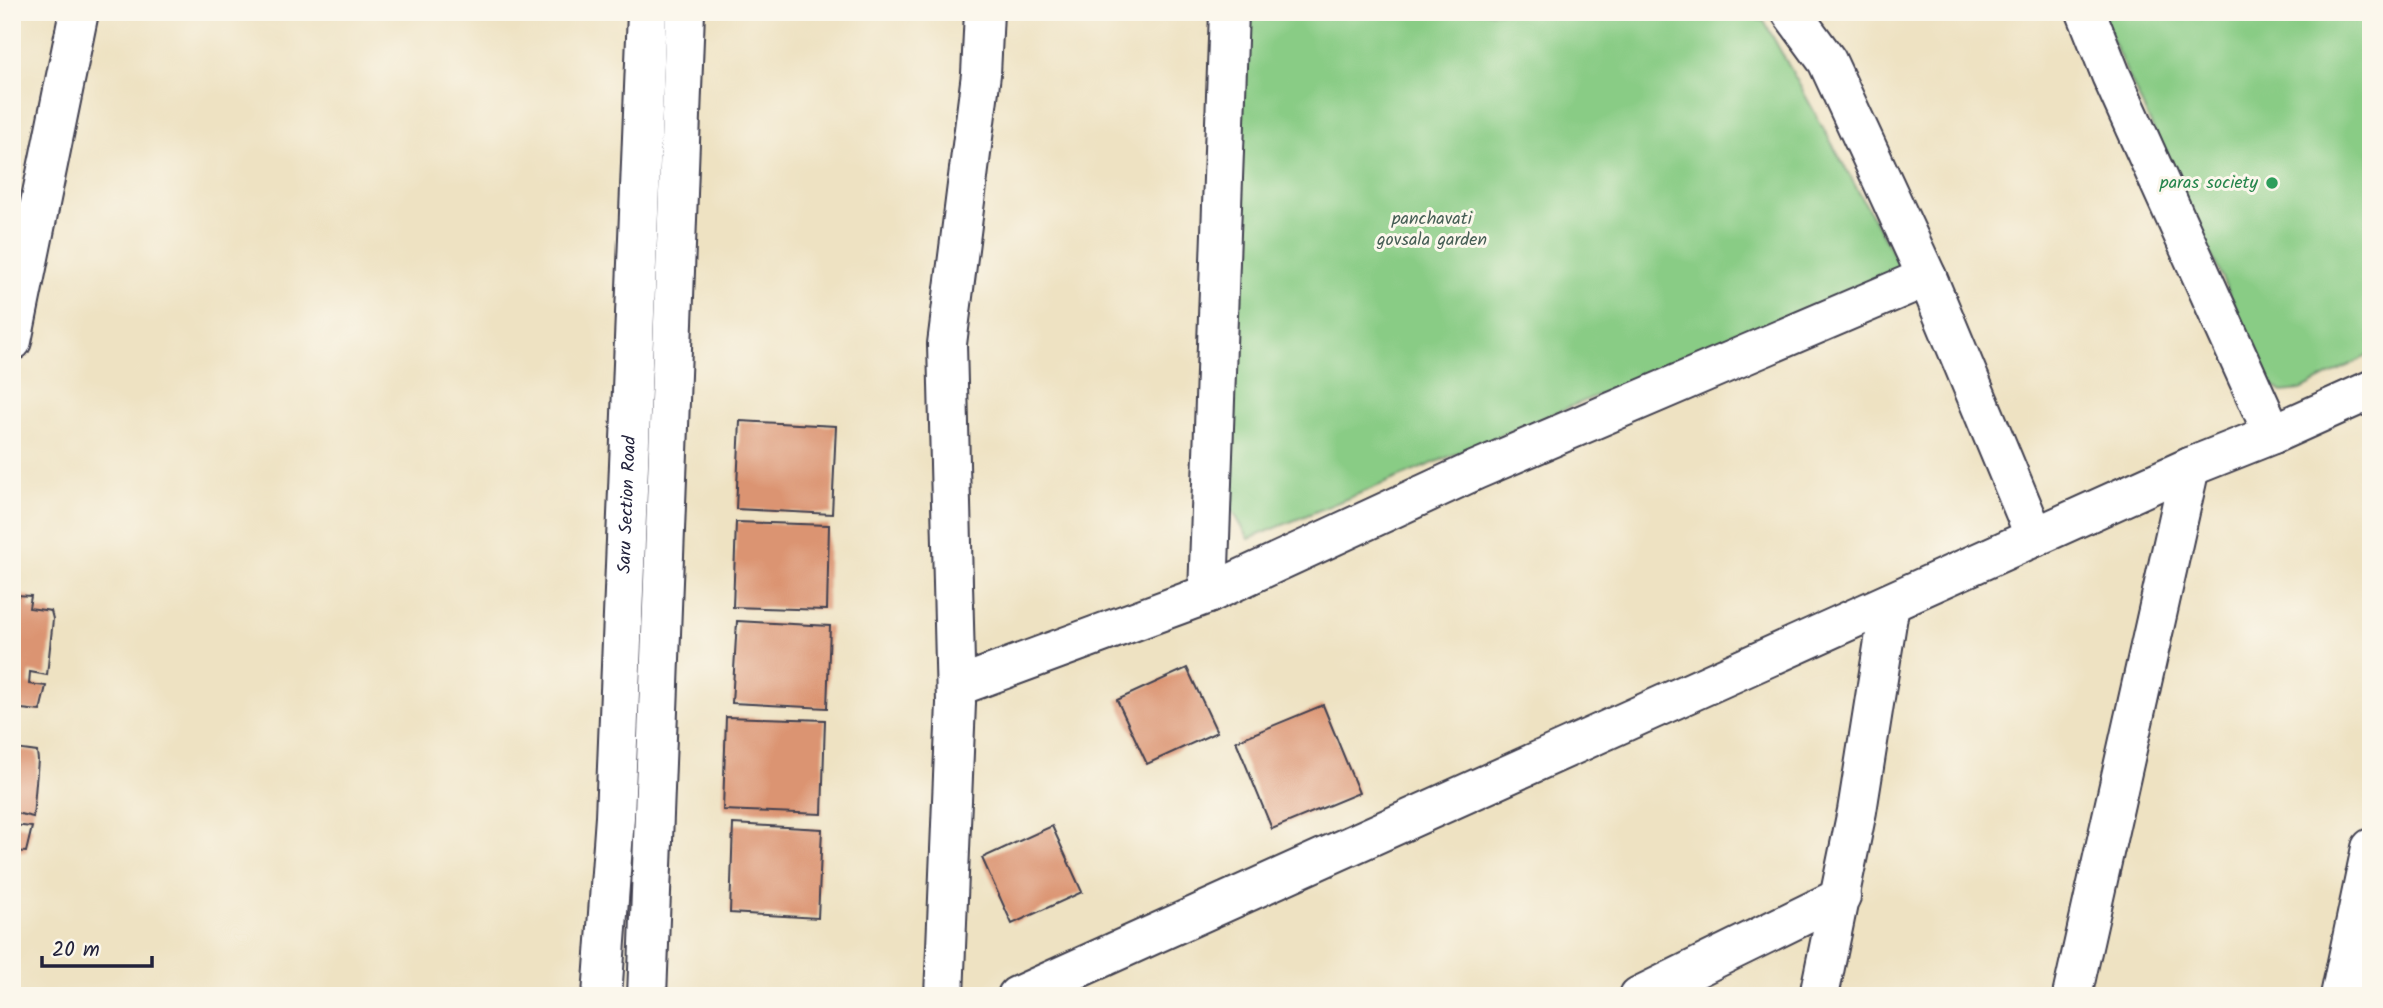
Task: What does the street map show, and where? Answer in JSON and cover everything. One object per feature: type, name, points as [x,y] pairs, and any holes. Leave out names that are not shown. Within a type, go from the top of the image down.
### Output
[{"type":"street","points":[[12,341],[21,259],[79,12]]},
{"type":"street","name":"Saru Section Road","points":[[602,996],[615,817],[647,12]]},
{"type":"street","points":[[647,996],[685,12]]},
{"type":"street","points":[[944,996],[956,687],[947,344],[981,74],[984,12]]},
{"type":"street","points":[[1208,594],[1229,12]]},
{"type":"street","points":[[1790,12],[1827,61],[1927,277],[2035,537]]},
{"type":"street","points":[[2086,12],[2111,75],[2273,434]]},
{"type":"street","points":[[956,687],[1208,594],[1476,470],[1927,277]]},
{"type":"street","points":[[1017,996],[2190,467],[2273,434],[2371,390]]},
{"type":"street","points":[[2072,996],[2190,467]]},
{"type":"street","points":[[1819,996],[1857,811],[1890,603]]},
{"type":"street","points":[[2340,996],[2371,848]]},
{"type":"street","points":[[1639,996],[1841,897]]},
{"type":"green space","name":"panchavati govsala garden","points":[[1242,12],[1728,12],[1764,21],[1902,270],[1249,539],[1216,482]]},
{"type":"green space","name":"paras society","points":[[2099,12],[2371,12],[2371,354],[2301,390],[2282,392],[2271,384]]},
{"type":"building","points":[[740,421],[836,426],[832,514],[736,509]]},
{"type":"building","points":[[736,522],[829,525],[827,610],[733,607]]},
{"type":"building","points":[[16,595],[31,596],[29,608],[51,611],[53,619],[47,675],[30,672],[29,684],[46,686],[40,711],[12,708],[12,618]]},
{"type":"building","points":[[737,621],[830,626],[827,708],[732,703]]},
{"type":"building","points":[[1187,668],[1217,732],[1147,764],[1117,700]]},
{"type":"building","points":[[1323,705],[1359,793],[1272,829],[1236,741]]},
{"type":"building","points":[[726,717],[825,720],[822,814],[723,810]]},
{"type":"building","points":[[12,737],[16,738],[15,749],[37,752],[38,760],[33,817],[16,813],[14,825],[32,827],[26,852],[12,851]]},
{"type":"building","points":[[733,824],[822,829],[818,918],[730,913]]},
{"type":"building","points":[[1052,826],[1082,892],[1012,924],[982,858]]},
{"type":"place","name":"paras society","points":[[2272,183]]}]
